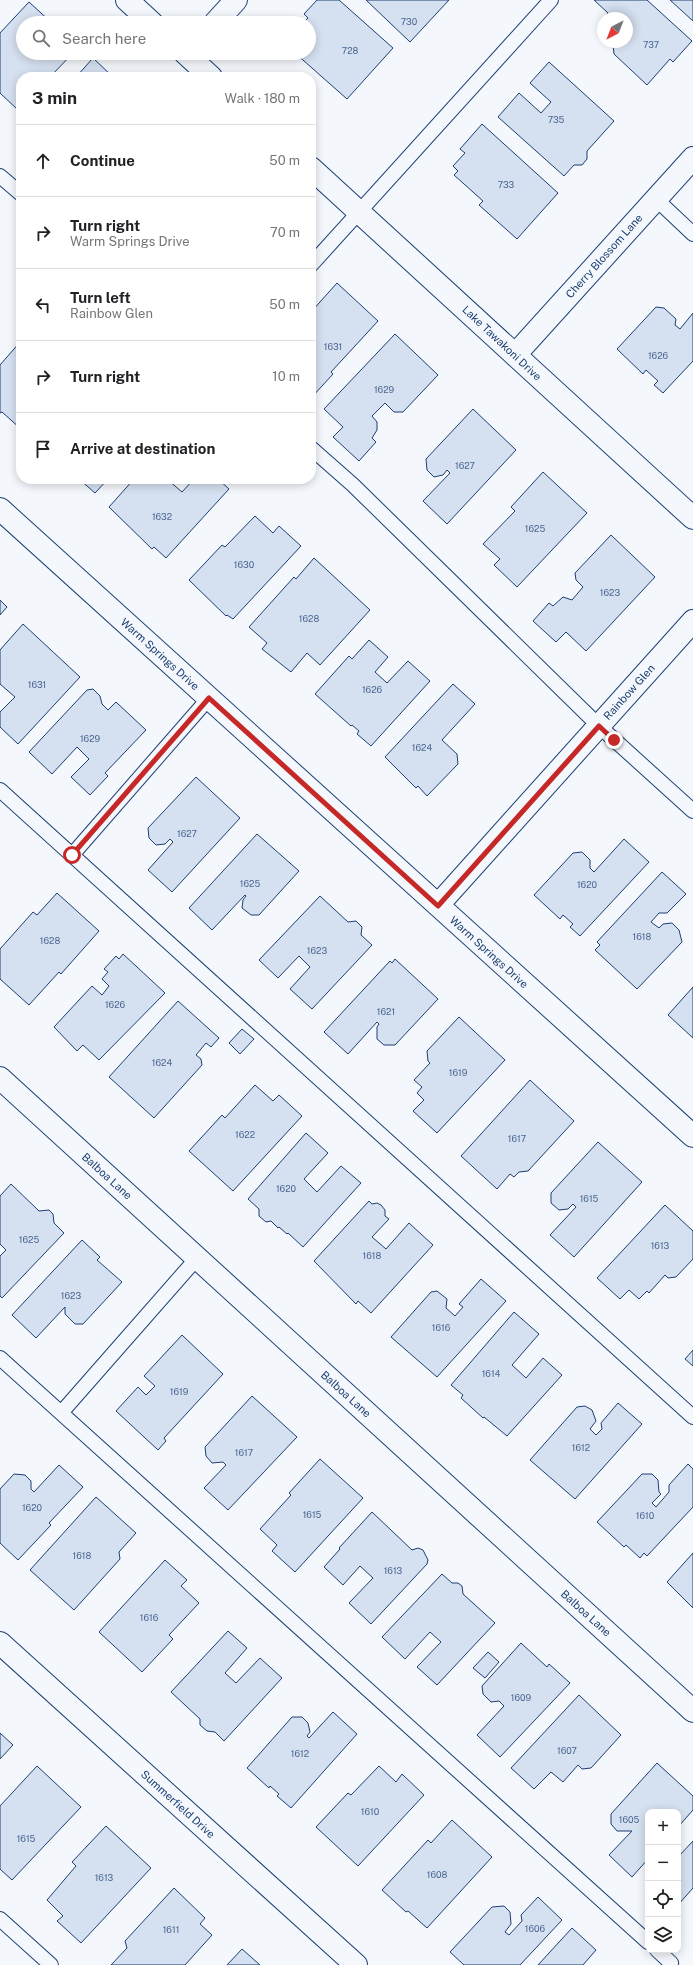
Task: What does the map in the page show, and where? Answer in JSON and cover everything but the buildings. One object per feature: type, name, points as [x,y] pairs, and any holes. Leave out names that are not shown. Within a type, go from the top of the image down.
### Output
[{"type":"street","points":[[127,0],[144,16]]},
{"type":"street","points":[[221,16],[236,0]]},
{"type":"street","points":[[193,60],[206,72]]},
{"type":"street","name":"Cherry Blossom Lane","points":[[515,355],[693,158]]},
{"type":"street","name":"Lake Tawakoni Drive","points":[[316,173],[693,518]]},
{"type":"street","name":"Warm Springs Drive","points":[[0,509],[693,1136]]},
{"type":"street","name":"Rainbow Glen","points":[[438,906],[693,621]]},
{"type":"street","name":"Balboa Lane","points":[[0,1078],[693,1711]]},
{"type":"street","name":"Summerfield Drive","points":[[0,1643],[356,1965]]},
{"type":"lane","points":[[316,260],[360,213],[551,0]]},
{"type":"lane","points":[[0,176],[16,190]]},
{"type":"lane","points":[[656,199],[693,234]]},
{"type":"lane","points":[[316,452],[353,485],[599,726],[693,811]]},
{"type":"lane","points":[[72,855],[209,698]]},
{"type":"lane","points":[[0,790],[693,1417]]},
{"type":"lane","points":[[61,1413],[197,1258]]},
{"type":"lane","points":[[0,1358],[645,1939]]},
{"type":"lane","points":[[0,1919],[51,1965]]},
{"type":"lane","points":[[660,1953],[671,1963],[670,1965]]},
{"type":"route","points":[[72,855],[209,698],[438,906],[599,726],[614,740]]}]
